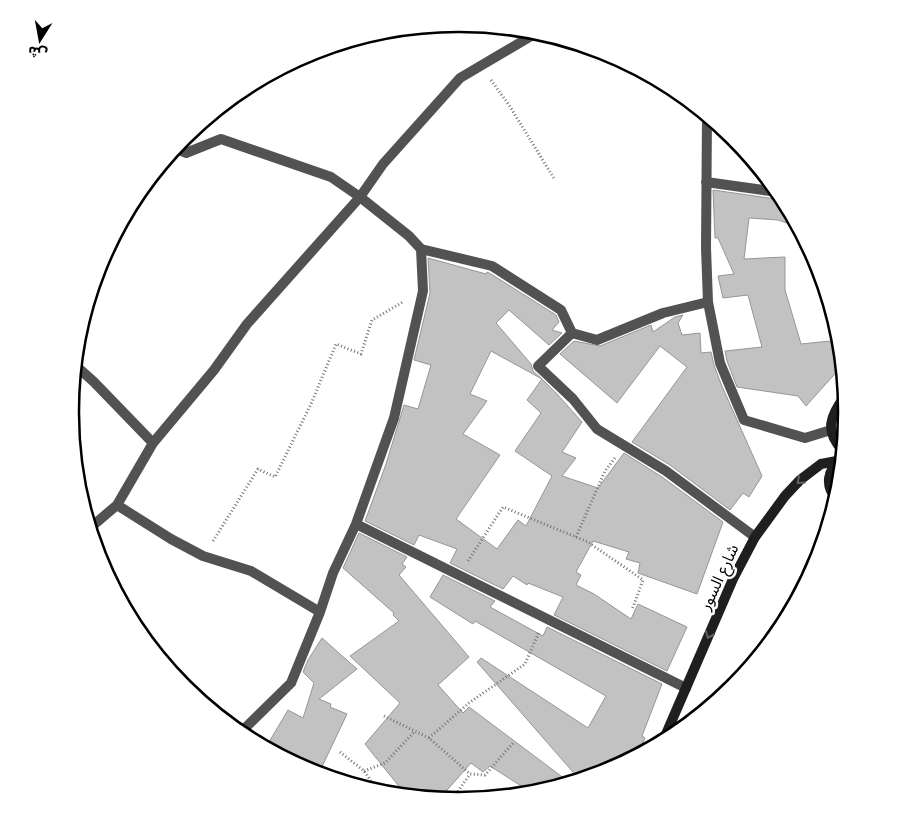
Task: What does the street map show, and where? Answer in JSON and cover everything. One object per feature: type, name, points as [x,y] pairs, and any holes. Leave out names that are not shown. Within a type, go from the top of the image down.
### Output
[{"type":"street","points":[[96,523],[117,504],[153,443],[214,370],[247,324],[360,197],[384,164],[460,78],[526,39]]},
{"type":"street","points":[[707,125],[708,302],[720,363],[744,420],[805,438],[831,430]]},
{"type":"street","points":[[183,152],[186,153],[221,139],[331,177],[360,197],[409,236],[421,249],[492,266],[561,310],[572,333],[597,340],[663,312],[708,302]]},
{"type":"street","points":[[706,182],[767,190]]},
{"type":"street","points":[[246,727],[291,684],[320,612],[333,573],[356,524],[394,418],[423,291],[421,249]]},
{"type":"street","points":[[572,333],[538,366],[573,399],[597,428],[666,471],[755,537]]},
{"type":"street","points":[[81,371],[153,443]]},
{"type":"street","points":[[837,443],[831,430],[832,416],[838,407]]},
{"type":"street","name":"شارع السور","points":[[667,729],[733,580],[755,537],[785,496],[800,480],[821,464],[835,461]]},
{"type":"street","points":[[830,490],[829,475],[834,466]]},
{"type":"street","points":[[117,504],[171,539],[203,556],[251,571],[320,612]]},
{"type":"street","points":[[356,524],[686,688]]},
{"type":"path","points":[[481,66],[509,105],[555,180]]},
{"type":"path","points":[[203,556],[258,469],[276,477],[311,404],[336,344],[361,354],[372,320],[423,291]]},
{"type":"path","points":[[576,537],[605,471],[624,446]]},
{"type":"path","points":[[459,574],[503,507],[588,542],[643,580],[632,610]]},
{"type":"path","points":[[429,738],[469,703],[525,664],[545,617]]},
{"type":"path","points":[[384,716],[429,738],[470,774],[485,775],[514,742]]},
{"type":"path","points":[[364,770],[385,764],[415,731]]},
{"type":"path","points":[[340,752],[364,770],[372,781]]},
{"type":"path","points":[[458,792],[470,774]]},
{"type":"building","points":[[713,190],[772,198],[788,223],[778,220],[749,218],[744,259],[785,257],[785,290],[801,344],[831,341],[836,373],[806,406],[798,396],[737,387],[725,351],[762,347],[748,295],[723,298],[718,276],[734,274],[718,238],[715,238]]},
{"type":"building","points":[[428,258],[486,274],[487,272],[556,315],[559,322],[552,330],[562,333],[549,345],[509,310],[496,323],[531,364],[533,371],[542,379],[557,394],[582,422],[562,452],[576,458],[562,476],[598,488],[624,453],[662,477],[723,522],[697,594],[638,573],[640,563],[626,559],[629,552],[593,541],[576,572],[581,575],[576,585],[594,594],[631,619],[638,604],[687,627],[667,671],[554,615],[563,597],[528,583],[527,585],[513,576],[503,589],[450,563],[457,549],[419,535],[414,545],[365,521],[386,464],[404,405],[418,409],[431,365],[414,360],[430,293]],"holes":[[[491,351],[542,379],[527,400],[541,413],[515,451],[552,476],[526,526],[518,520],[497,549],[456,519],[500,455],[463,434],[487,401],[470,394]]]},
{"type":"building","points":[[683,315],[678,323],[682,335],[700,333],[701,353],[711,352],[721,384],[762,476],[749,497],[743,493],[730,510],[670,465],[632,442],[687,367],[660,346],[617,403],[560,354],[574,341],[600,346],[651,325],[653,332],[675,317]]},
{"type":"building","points":[[359,533],[407,557],[402,564],[406,567],[399,575],[469,657],[438,685],[463,713],[469,707],[562,777],[521,786],[490,766],[483,772],[471,763],[446,791],[399,786],[365,744],[400,703],[350,656],[399,621],[393,615],[394,613],[343,568]]},
{"type":"building","points":[[443,575],[495,601],[490,607],[543,636],[547,627],[662,684],[642,736],[645,738],[642,744],[604,763],[574,773],[477,662],[481,658],[588,728],[606,696],[475,621],[473,624],[430,597]]},
{"type":"building","points":[[322,638],[357,669],[319,699],[331,704],[330,707],[347,714],[322,766],[269,741],[288,710],[303,718],[314,683],[303,672]]}]
